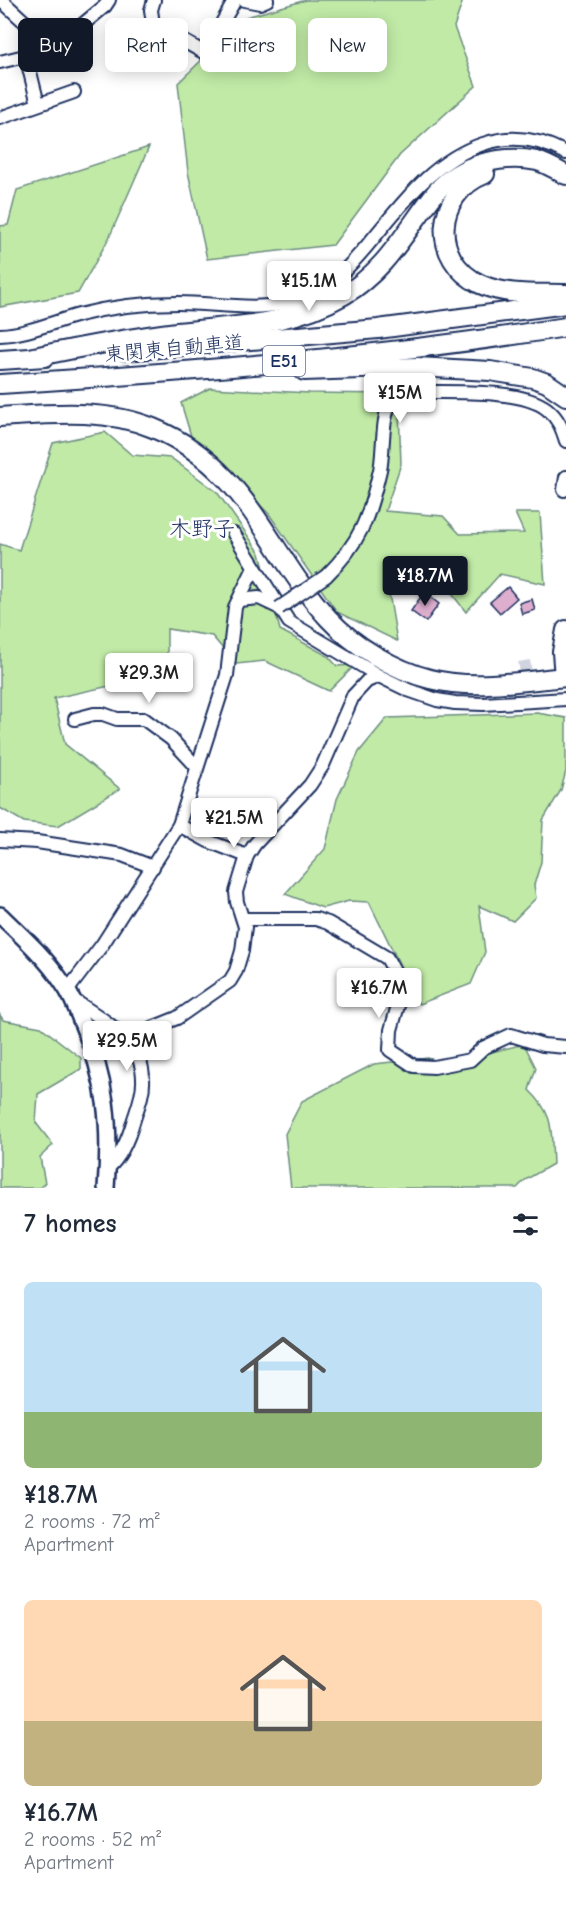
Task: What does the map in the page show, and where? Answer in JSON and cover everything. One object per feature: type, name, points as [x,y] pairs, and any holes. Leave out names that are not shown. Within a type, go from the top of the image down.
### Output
[{"type":"highway","points":[[34,357],[177,332],[237,327],[303,314],[346,294],[370,275],[396,248],[438,190],[452,178],[472,167],[505,159],[525,160],[539,162],[566,175]]},
{"type":"highway","points":[[566,187],[534,171],[511,169],[487,173],[469,182],[457,194],[448,209],[444,227],[445,241],[452,259],[461,272],[476,282],[510,292],[566,294]]},
{"type":"highway","name":"東関東自動車道","points":[[0,360],[345,332],[566,304]]},
{"type":"highway","name":"東関東自動車道","points":[[0,384],[382,351],[566,327]]},
{"type":"highway","points":[[55,380],[417,367],[490,371],[533,378],[547,382],[566,396]]},
{"type":"highway","points":[[0,417],[86,414],[121,418],[152,427],[181,442],[209,461],[228,480],[330,621],[363,647],[405,670],[429,679],[480,684],[565,677],[562,652],[566,630]]},
{"type":"main road","points":[[0,915],[41,956],[69,995],[98,1063],[108,1120],[106,1188]]},
{"type":"street","points":[[1,0],[20,18]]},
{"type":"street","points":[[90,18],[109,0]]},
{"type":"street","points":[[154,0],[151,10],[153,24],[205,53],[235,0]]},
{"type":"street","points":[[244,0],[260,3],[267,0]]},
{"type":"street","points":[[0,62],[18,58]]},
{"type":"street","points":[[30,72],[38,104]]},
{"type":"street","points":[[0,118],[74,92]]},
{"type":"street","points":[[0,335],[15,334],[81,315],[148,304],[259,307],[285,304],[320,291],[332,281],[351,264],[422,182],[454,156],[489,142],[512,138],[533,140],[566,153]]},
{"type":"street","points":[[279,608],[326,576],[345,557],[365,524],[381,467],[383,434],[388,408],[402,392],[518,397],[545,408],[553,415],[561,426],[566,441]]},
{"type":"street","points":[[564,490],[566,477]]},
{"type":"street","points":[[234,534],[289,622],[379,676],[422,696],[455,703],[483,704],[566,699]]},
{"type":"street","points":[[108,1168],[115,1162],[131,1130],[144,1080],[142,1067],[137,1053],[127,1038],[69,995],[179,825],[227,675],[233,615],[255,568]]},
{"type":"street","points":[[240,600],[259,598],[279,608]]},
{"type":"street","points":[[127,1038],[177,1018],[230,981],[236,971],[242,951],[244,927],[236,892],[238,879],[247,856],[255,844],[310,785],[323,765],[353,696],[367,681],[379,676]]},
{"type":"street","points":[[75,719],[103,714],[117,719],[144,719],[171,739],[197,767]]},
{"type":"street","points":[[179,825],[208,841],[247,856]]},
{"type":"street","points":[[0,840],[37,842],[122,855],[153,867]]},
{"type":"street","points":[[243,919],[316,919],[328,923],[387,958],[403,988],[391,1030],[390,1050],[414,1065],[434,1067],[470,1060],[483,1048],[511,1035],[543,1046],[566,1047]]},
{"type":"green space","points":[[306,0],[463,0],[454,27],[476,86],[400,155],[333,245],[207,259],[188,172],[178,83],[200,62],[200,72],[296,72],[296,18],[246,17]]},
{"type":"green space","points":[[149,147],[109,238],[78,293],[0,307],[0,226],[8,225],[17,190]]},
{"type":"green space","points":[[210,388],[391,394],[399,410],[401,464],[385,511],[443,516],[460,534],[524,533],[515,513],[540,513],[545,584],[500,574],[466,612],[436,573],[389,593],[397,641],[337,612],[269,514],[191,436],[181,403]]},
{"type":"green space","points":[[105,432],[132,455],[171,458],[217,492],[260,553],[280,630],[328,656],[337,666],[355,665],[329,691],[265,661],[236,664],[212,636],[167,629],[167,678],[119,684],[54,698],[65,744],[120,789],[58,826],[24,822],[0,808],[0,544],[19,550],[53,443]]},
{"type":"green space","points":[[537,713],[566,718],[566,771],[561,790],[543,820],[541,862],[534,885],[536,898],[513,921],[479,906],[485,952],[471,984],[419,1004],[369,902],[349,901],[323,908],[285,894],[325,849],[337,799],[359,752],[387,718]]},
{"type":"green space","points":[[0,1015],[3,1020],[41,1027],[81,1058],[81,1069],[38,1094],[36,1123],[53,1145],[40,1157],[45,1183],[39,1188],[0,1188]]},
{"type":"green space","points":[[524,1044],[536,1068],[529,1090],[543,1107],[550,1124],[553,1164],[525,1180],[517,1188],[291,1188],[285,1134],[302,1101],[374,1064],[428,1058],[456,1067],[484,1054]]},
{"type":"building","points":[[508,587],[517,598],[500,613],[490,602]]},
{"type":"building","points":[[424,592],[439,604],[426,622],[411,611]]},
{"type":"building","points":[[532,599],[535,610],[522,614],[519,603]]},
{"type":"tunnel","points":[[524,661],[531,701]]},
{"type":"district","name":"木野子","points":[[202,528]]}]
